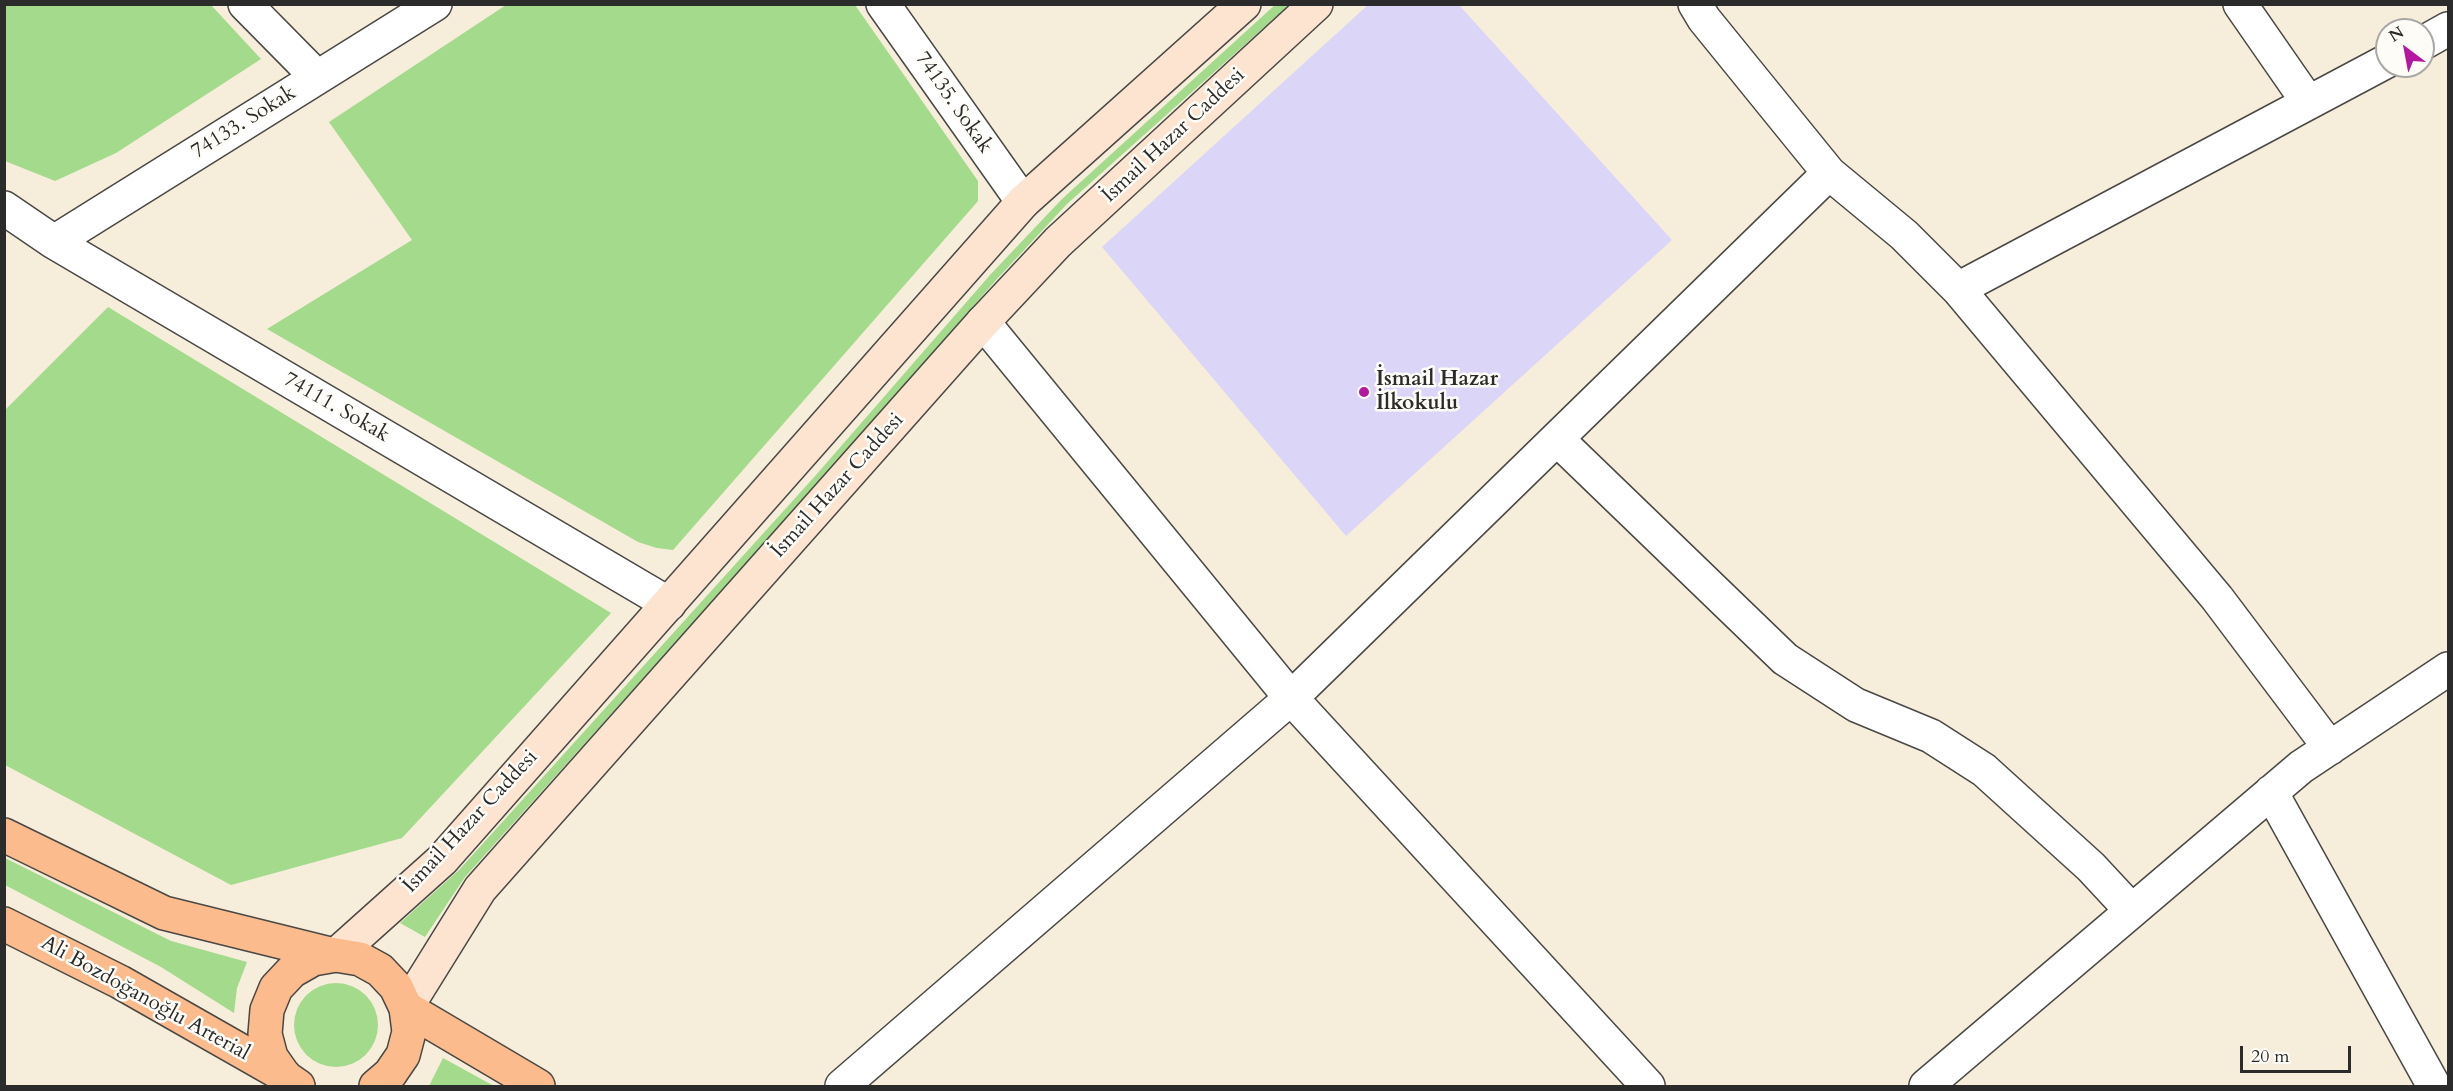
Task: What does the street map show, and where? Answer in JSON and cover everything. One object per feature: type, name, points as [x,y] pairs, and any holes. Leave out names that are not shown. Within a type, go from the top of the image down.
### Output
[{"type":"main road","name":"İsmail Hazar Caddesi","points":[[336,956],[442,860],[1023,202],[1244,4]]},
{"type":"main road","name":"İsmail Hazar Caddesi","points":[[406,1008],[480,889],[983,322],[1058,242],[1316,4]]},
{"type":"main road","points":[[4,835],[164,913],[336,956],[360,959],[380,970],[396,987],[406,1008],[409,1032],[403,1055],[390,1074],[376,1086]]},
{"type":"main road","name":"Ali Bozdoğanoğlu Arterial","points":[[4,924],[120,982],[291,1082]]},
{"type":"main road","points":[[291,1082],[271,1057],[265,1034],[267,1010],[276,988],[292,971],[313,959],[336,956]]},
{"type":"main road","points":[[406,1008],[538,1086]]},
{"type":"street","points":[[245,4],[317,77]]},
{"type":"street","name":"74133. Sokak","points":[[54,242],[435,4]]},
{"type":"street","name":"74135. Sokak","points":[[883,4],[1023,202]]},
{"type":"street","points":[[1695,4],[1829,173],[1904,235],[1958,289],[2217,597],[2330,748]]},
{"type":"street","points":[[2253,8],[2308,102]]},
{"type":"street","points":[[1958,289],[2375,67]]},
{"type":"street","points":[[842,1086],[1291,698],[1829,173]]},
{"type":"street","name":"74111. Sokak","points":[[4,208],[54,242],[669,604]]},
{"type":"street","points":[[983,322],[1291,698],[1648,1086]]},
{"type":"street","points":[[1557,439],[1785,659],[1856,705],[1931,736],[1984,770],[2091,867],[2131,910]]},
{"type":"street","points":[[1926,1086],[2301,767],[2448,669]]},
{"type":"street","points":[[2271,792],[2434,1086]]},
{"type":"shaded area","name":"İsmail Hazar İlkokulu","points":[[1369,4],[1459,5],[1672,240],[1346,536],[1102,247]]},
{"type":"green space","points":[[1276,4],[1289,5],[1067,204],[997,279],[822,479],[465,877],[425,937],[400,923],[459,870],[816,475],[990,275],[1062,199]]},
{"type":"green space","points":[[4,5],[211,5],[261,59],[116,153],[55,181],[5,161]]},
{"type":"green space","points":[[506,5],[855,5],[978,181],[978,201],[673,550],[638,542],[267,329],[412,240],[329,122]]},
{"type":"green space","points":[[108,307],[611,613],[402,838],[231,885],[5,765],[5,410]]},
{"type":"green space","points":[[5,858],[171,941],[247,962],[237,988],[234,1013],[161,967],[5,885]]},
{"type":"green space","points":[[336,983],[352,986],[366,995],[375,1009],[378,1025],[375,1041],[366,1055],[352,1064],[336,1067],[320,1064],[306,1055],[297,1041],[294,1025],[297,1009],[306,995],[320,986]]},
{"type":"green space","points":[[443,1058],[494,1086],[429,1086]]},
{"type":"place","name":"İsmail Hazar İlkokulu","points":[[1364,392]]}]
